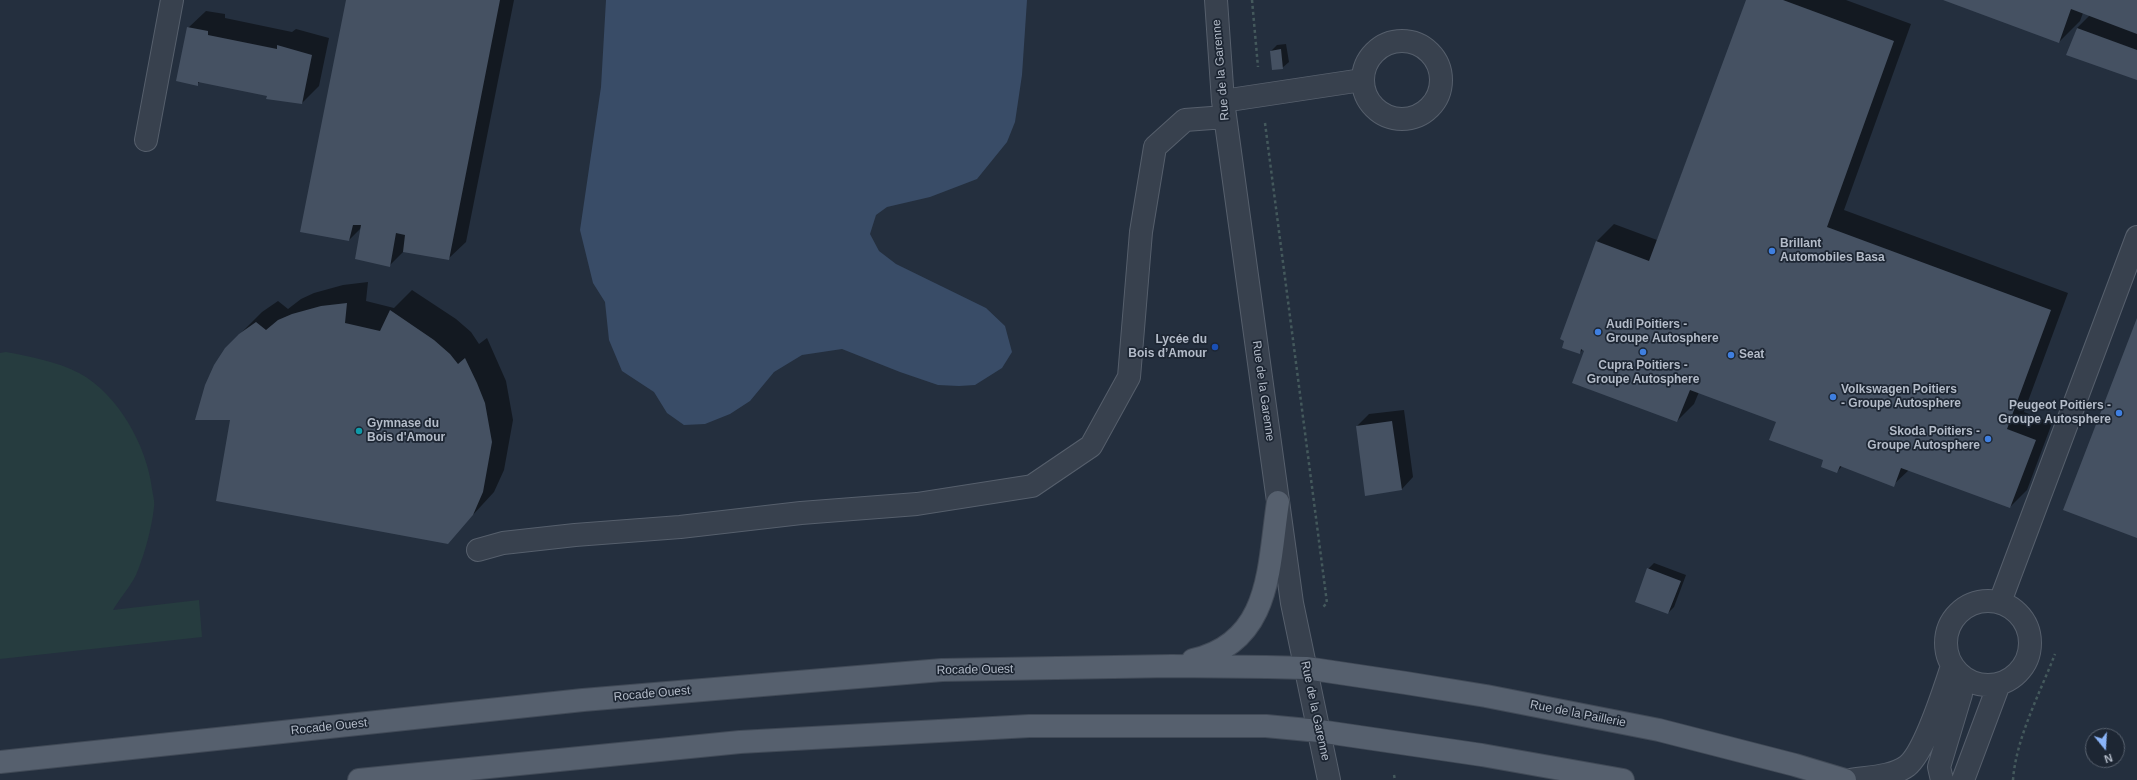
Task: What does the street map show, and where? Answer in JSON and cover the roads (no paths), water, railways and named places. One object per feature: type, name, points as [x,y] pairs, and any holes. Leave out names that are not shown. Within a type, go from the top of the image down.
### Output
[{"type":"main road","points":[[1171,666],[1199,659],[1221,651],[1237,638],[1251,622],[1263,599],[1278,502]]},
{"type":"main road","name":"Rocade Ouest","points":[[0,762],[583,700],[926,671],[1171,666],[1306,668]]},
{"type":"main road","name":"Rue de la Paillerie","points":[[1306,668],[1486,696],[1660,730],[1795,765],[1845,780]]},
{"type":"main road","points":[[359,780],[740,742],[1029,726],[1266,726],[1319,731],[1482,755],[1622,780]]},
{"type":"street","points":[[146,140],[172,0]]},
{"type":"street","name":"Rue de la Garenne","points":[[1216,0],[1224,109],[1292,603],[1329,780]]},
{"type":"street","points":[[478,550],[503,543],[575,535],[680,527],[801,514],[917,504],[1032,486],[1091,446],[1129,377],[1141,232],[1155,147],[1185,120],[1224,109],[1262,95],[1362,80]]},
{"type":"street","points":[[2000,602],[2137,237]]},
{"type":"street","points":[[1988,600],[2000,602],[2013,608],[2023,618],[2029,631],[2030,645],[2028,658],[2021,670],[2011,678],[1999,684],[1986,685],[1973,683],[1957,671],[1946,654],[1945,641],[1948,627],[1954,616],[1964,607],[1975,602],[1988,600]]},
{"type":"street","points":[[1850,780],[1892,773],[1906,767],[1917,755],[1957,671]]},
{"type":"street","points":[[1942,780],[1939,768],[1961,694],[1957,671]]},
{"type":"street","points":[[1963,780],[1999,684]]},
{"type":"water","points":[[606,0],[1027,0],[1022,75],[1015,122],[1007,142],[977,179],[930,197],[887,207],[876,215],[870,234],[879,251],[896,264],[986,308],[1005,326],[1012,352],[1002,368],[975,385],[938,385],[842,349],[802,355],[774,372],[750,401],[730,414],[705,424],[684,425],[667,413],[654,392],[622,371],[609,340],[605,302],[593,283],[580,230],[601,87]]},
{"type":"place","name":"Brillant Automobiles Basa","points":[[1772,251]]},
{"type":"place","name":"Audi Poitiers - Groupe Autosphere","points":[[1598,332]]},
{"type":"place","name":"Lycée du Bois d’Amour","points":[[1215,347]]},
{"type":"place","name":"Cupra Poitiers - Groupe Autosphere","points":[[1643,352]]},
{"type":"place","name":"Seat","points":[[1731,355]]},
{"type":"place","name":"Volkswagen Poitiers - Groupe Autosphere","points":[[1833,397]]},
{"type":"place","name":"Peugeot Poitiers - Groupe Autosphere","points":[[2119,413]]},
{"type":"place","name":"Gymnase du Bois d'Amour","points":[[359,431]]},
{"type":"place","name":"Skoda Poitiers - Groupe Autosphere","points":[[1988,439]]}]
